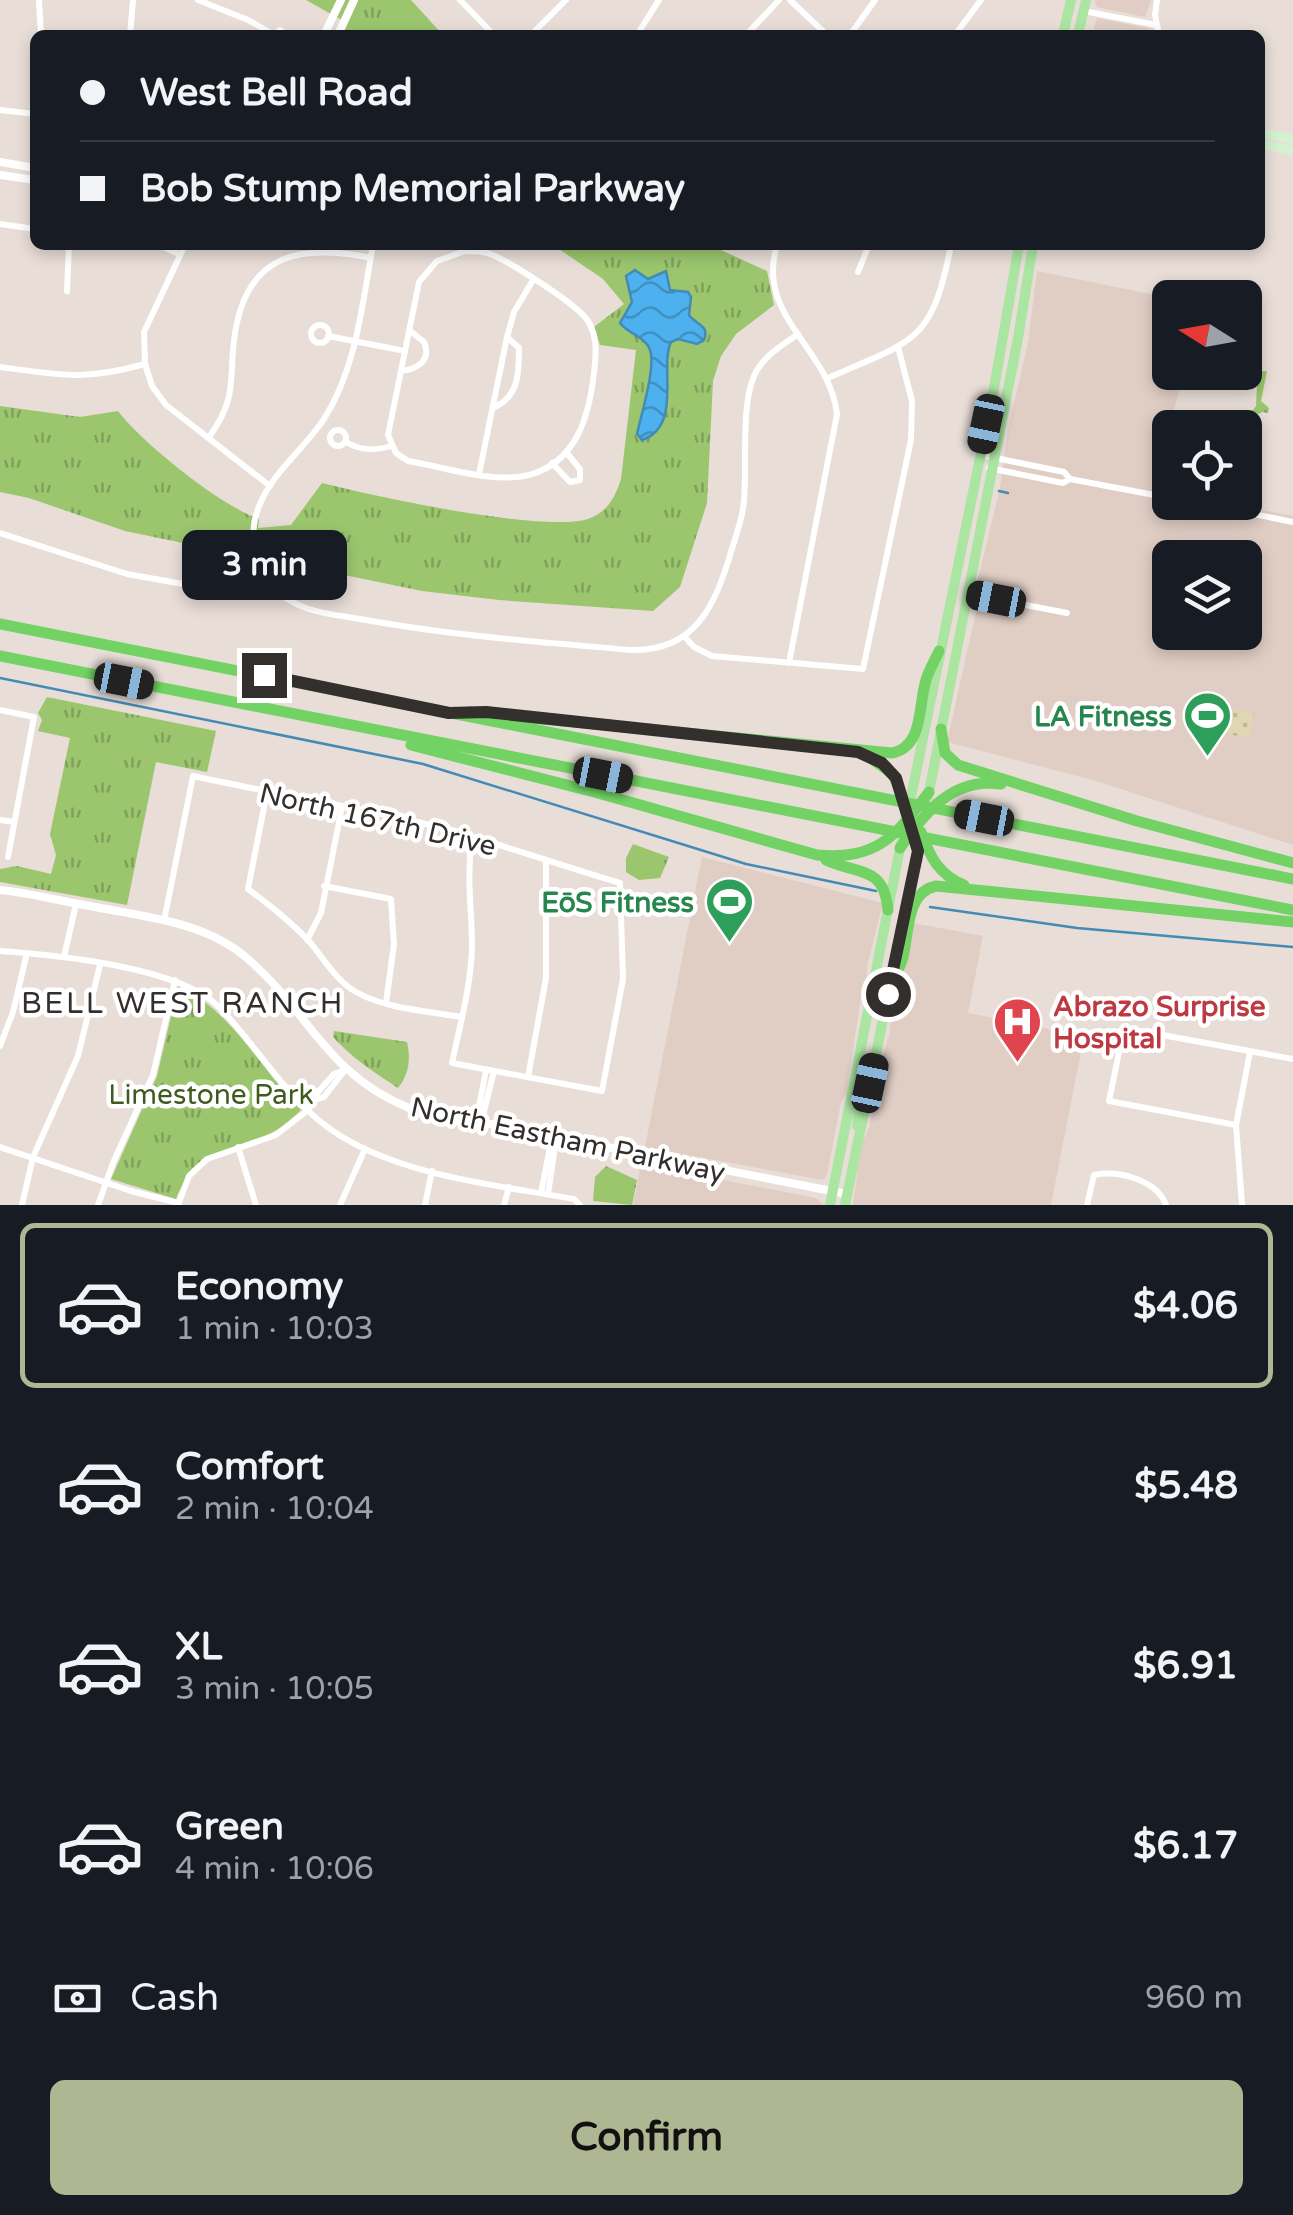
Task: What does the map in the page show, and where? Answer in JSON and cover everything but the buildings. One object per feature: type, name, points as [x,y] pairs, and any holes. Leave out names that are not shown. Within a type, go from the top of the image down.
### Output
[{"type":"highway","points":[[0,624],[1293,879]]},
{"type":"highway","points":[[449,713],[486,712],[892,754],[910,745],[926,678],[940,651]]},
{"type":"highway","points":[[0,656],[1293,910]]},
{"type":"highway","points":[[266,708],[307,723],[424,748],[614,797],[818,856],[875,876],[884,886],[888,910]]},
{"type":"highway","points":[[942,730],[943,748],[950,761],[1030,789],[1293,863]]},
{"type":"highway","points":[[858,752],[882,763],[906,788],[923,852],[949,877],[978,889]]},
{"type":"highway","points":[[818,856],[856,856],[881,844],[963,787],[986,782],[1030,789]]},
{"type":"highway","points":[[900,848],[929,792]]},
{"type":"highway","points":[[890,988],[902,961],[918,894],[936,886],[1293,922]]},
{"type":"main road","points":[[1064,30],[1071,0]]},
{"type":"main road","points":[[1079,30],[1085,5]]},
{"type":"main road","points":[[1265,134],[1293,140]]},
{"type":"main road","points":[[1265,145],[1293,150]]},
{"type":"main road","points":[[906,788],[940,651],[1018,250]]},
{"type":"main road","points":[[929,792],[1032,250]]},
{"type":"main road","points":[[1014,269],[1029,271]]},
{"type":"main road","points":[[830,1205],[900,848]]},
{"type":"main road","points":[[846,1200],[923,852]]},
{"type":"main road","points":[[869,1007],[872,1028],[864,1070],[870,1083]]},
{"type":"main road","points":[[856,1080],[861,1090],[856,1118],[858,1138]]},
{"type":"street","points":[[40,0],[41,30]]},
{"type":"street","points":[[130,30],[133,0]]},
{"type":"street","points":[[198,0],[265,30]]},
{"type":"street","points":[[326,30],[341,0]]},
{"type":"street","points":[[340,30],[354,0]]},
{"type":"street","points":[[460,0],[489,30]]},
{"type":"street","points":[[535,30],[566,0]]},
{"type":"street","points":[[640,30],[659,0]]},
{"type":"street","points":[[751,30],[779,0]]},
{"type":"street","points":[[790,0],[822,30]]},
{"type":"street","points":[[854,30],[875,0]]},
{"type":"street","points":[[959,30],[981,0]]},
{"type":"street","points":[[1157,0],[1158,30]]},
{"type":"street","points":[[1085,5],[1156,25]]},
{"type":"street","points":[[0,110],[30,113]]},
{"type":"street","points":[[0,162],[30,167]]},
{"type":"street","points":[[0,175],[30,179]]},
{"type":"street","points":[[0,224],[30,228]]},
{"type":"street","points":[[67,292],[69,250]]},
{"type":"street","points":[[170,250],[179,254]]},
{"type":"street","points":[[182,250],[144,332],[145,364],[152,386],[166,404],[270,486]]},
{"type":"street","points":[[209,437],[224,417],[230,398],[235,334],[243,303],[256,280],[281,258],[304,252],[332,250],[370,258]]},
{"type":"street","points":[[372,250],[356,342],[341,387],[324,419],[270,486],[256,515],[253,541],[260,566],[274,588],[287,599],[317,611],[458,636],[644,650],[684,636],[717,598],[740,524],[752,380],[766,358],[798,334]]},
{"type":"street","points":[[460,250],[428,269],[419,282],[388,435],[392,446],[408,461],[480,474],[519,476],[552,464],[569,449],[584,426],[596,343],[588,322],[578,310],[496,256],[475,250]]},
{"type":"street","points":[[776,250],[772,266],[775,295],[828,378],[835,398],[836,430],[789,663]]},
{"type":"street","points":[[858,272],[867,250]]},
{"type":"street","points":[[828,378],[898,347],[921,330],[936,307],[950,250]]},
{"type":"street","points":[[480,474],[507,337],[514,312],[533,280]]},
{"type":"street","points":[[400,371],[421,365],[425,359],[424,342],[409,330]]},
{"type":"street","points":[[328,336],[405,351]]},
{"type":"street","points":[[494,407],[510,398],[515,390],[519,348],[507,337]]},
{"type":"street","points":[[684,636],[694,647],[712,656],[863,669],[912,440],[912,402],[898,347]]},
{"type":"street","points":[[0,366],[75,378],[145,364]]},
{"type":"street","points":[[346,442],[377,450],[392,446]]},
{"type":"street","points":[[552,464],[570,482],[580,480],[580,469],[569,449]]},
{"type":"street","points":[[979,460],[1064,483],[1070,479],[1152,495]]},
{"type":"street","points":[[1262,516],[1293,522]]},
{"type":"street","points":[[0,533],[127,574],[245,595],[274,588]]},
{"type":"street","points":[[968,594],[1066,613]]},
{"type":"street","points":[[0,710],[34,716],[8,857]]},
{"type":"street","name":"North 167th Drive","points":[[164,921],[193,776],[415,821],[620,883],[624,980],[602,1091],[528,1077]]},
{"type":"street","points":[[267,792],[248,889],[308,940],[356,992],[386,1003],[462,1017]]},
{"type":"street","points":[[308,940],[321,913],[342,807]]},
{"type":"street","points":[[0,820],[14,822]]},
{"type":"street","points":[[472,838],[468,898],[472,944],[452,1063],[528,1077],[546,978],[546,862]]},
{"type":"street","points":[[324,886],[391,899],[394,944],[386,1003]]},
{"type":"street","name":"North Eastham Parkway","points":[[0,890],[164,921],[210,935],[241,953],[345,1070],[374,1092],[400,1104],[480,1124],[833,1192],[846,1200]]},
{"type":"street","points":[[64,958],[76,904]]},
{"type":"street","points":[[0,952],[64,958],[175,980],[201,992],[219,1007],[307,1110],[340,1136],[432,1171],[580,1204]]},
{"type":"street","points":[[0,1046],[13,1012],[27,953]]},
{"type":"street","points":[[22,1205],[33,1158],[78,1056],[100,965]]},
{"type":"street","points":[[98,1205],[153,1075],[175,980]]},
{"type":"street","points":[[1236,1126],[1109,1101],[1124,1028],[1293,1059]]},
{"type":"street","points":[[1242,1205],[1236,1126],[1250,1052]]},
{"type":"street","points":[[0,1147],[178,1204],[197,1167],[207,1159],[276,1135],[316,1099],[324,1097],[345,1070]]},
{"type":"street","points":[[480,1124],[478,1112],[490,1070]]},
{"type":"street","points":[[544,1194],[550,1147],[556,1139]]},
{"type":"street","points":[[238,1147],[256,1205]]},
{"type":"street","points":[[340,1205],[366,1149]]},
{"type":"street","points":[[425,1205],[432,1171]]},
{"type":"street","points":[[1087,1205],[1094,1176],[1104,1174],[1150,1183],[1162,1193],[1166,1205]]},
{"type":"street","points":[[504,1205],[508,1188]]},
{"type":"shaded area","points":[[1095,0],[1151,0],[1145,17],[1097,7]]},
{"type":"shaded area","points":[[1097,18],[1149,30],[1093,30]]},
{"type":"shaded area","points":[[1037,271],[1152,294],[1152,390],[1179,390],[1174,410],[1152,410],[1152,520],[1262,520],[1262,510],[1293,516],[1293,845],[1093,780],[947,742],[981,589],[978,579],[1000,488],[1008,430],[1028,342]]},
{"type":"shaded area","points":[[702,857],[883,903],[867,966],[867,985],[861,996],[847,1091],[823,1180],[645,1147]]},
{"type":"shaded area","points":[[913,923],[983,936],[968,1013],[1084,1036],[1051,1205],[853,1205],[861,1146],[870,1125],[896,984]]},
{"type":"shaded area","points":[[641,1164],[816,1198],[823,1205],[633,1205]]},
{"type":"green space","points":[[306,0],[411,0],[438,30],[344,30],[347,23]]},
{"type":"green space","points":[[560,250],[721,250],[767,271],[774,305],[736,334],[721,356],[713,381],[707,503],[680,587],[653,611],[422,591],[325,571],[305,561],[295,543],[241,555],[125,531],[0,492],[0,406],[80,417],[118,411],[183,472],[224,501],[259,519],[258,528],[291,525],[322,483],[497,517],[565,522],[588,519],[610,503],[621,479],[636,350],[600,345],[594,327],[624,304],[603,279]]},
{"type":"green space","points":[[1262,371],[1267,371],[1261,401],[1269,408],[1268,413],[1253,410],[1257,390],[1262,390]]},
{"type":"green space","points":[[47,697],[216,731],[207,772],[156,762],[127,905],[0,882],[0,869],[17,866],[51,874],[56,855],[50,834],[70,738],[38,731],[42,720],[38,713]]},
{"type":"green space","points":[[633,844],[669,857],[660,878],[639,880],[626,872],[626,858]]},
{"type":"green space","name":"Limestone Park","points":[[178,986],[230,1025],[301,1110],[283,1126],[260,1138],[207,1159],[185,1180],[176,1199],[111,1179],[157,1076]]},
{"type":"green space","points":[[334,1031],[407,1042],[408,1066],[398,1088],[348,1052],[333,1037]]},
{"type":"green space","points":[[606,1166],[637,1180],[632,1205],[593,1201],[595,1177]]},
{"type":"sand","points":[[1196,702],[1254,713],[1249,738],[1191,727]]},
{"type":"water","points":[[635,270],[648,279],[666,271],[670,290],[688,292],[689,315],[704,328],[705,335],[697,344],[678,339],[671,342],[666,409],[655,433],[642,440],[637,434],[650,379],[650,350],[620,323],[632,302],[626,276]]},
{"type":"waterway","points":[[999,491],[1008,493]]},
{"type":"waterway","points":[[0,678],[423,764],[746,864],[876,891]]},
{"type":"waterway","points":[[930,907],[1077,928],[1293,947]]},
{"type":"place","name":"LA Fitness","points":[[1207,758]]},
{"type":"place","name":"EōS Fitness","points":[[729,944]]},
{"type":"place","name":"Abrazo Surprise Hospital","points":[[1018,1064]]},
{"type":"district","name":"BELL WEST RANCH","points":[[183,1003]]},
{"type":"route","points":[[264,675],[449,713],[486,712],[858,752],[874,758],[888,768],[902,790],[918,851],[888,994]]}]
